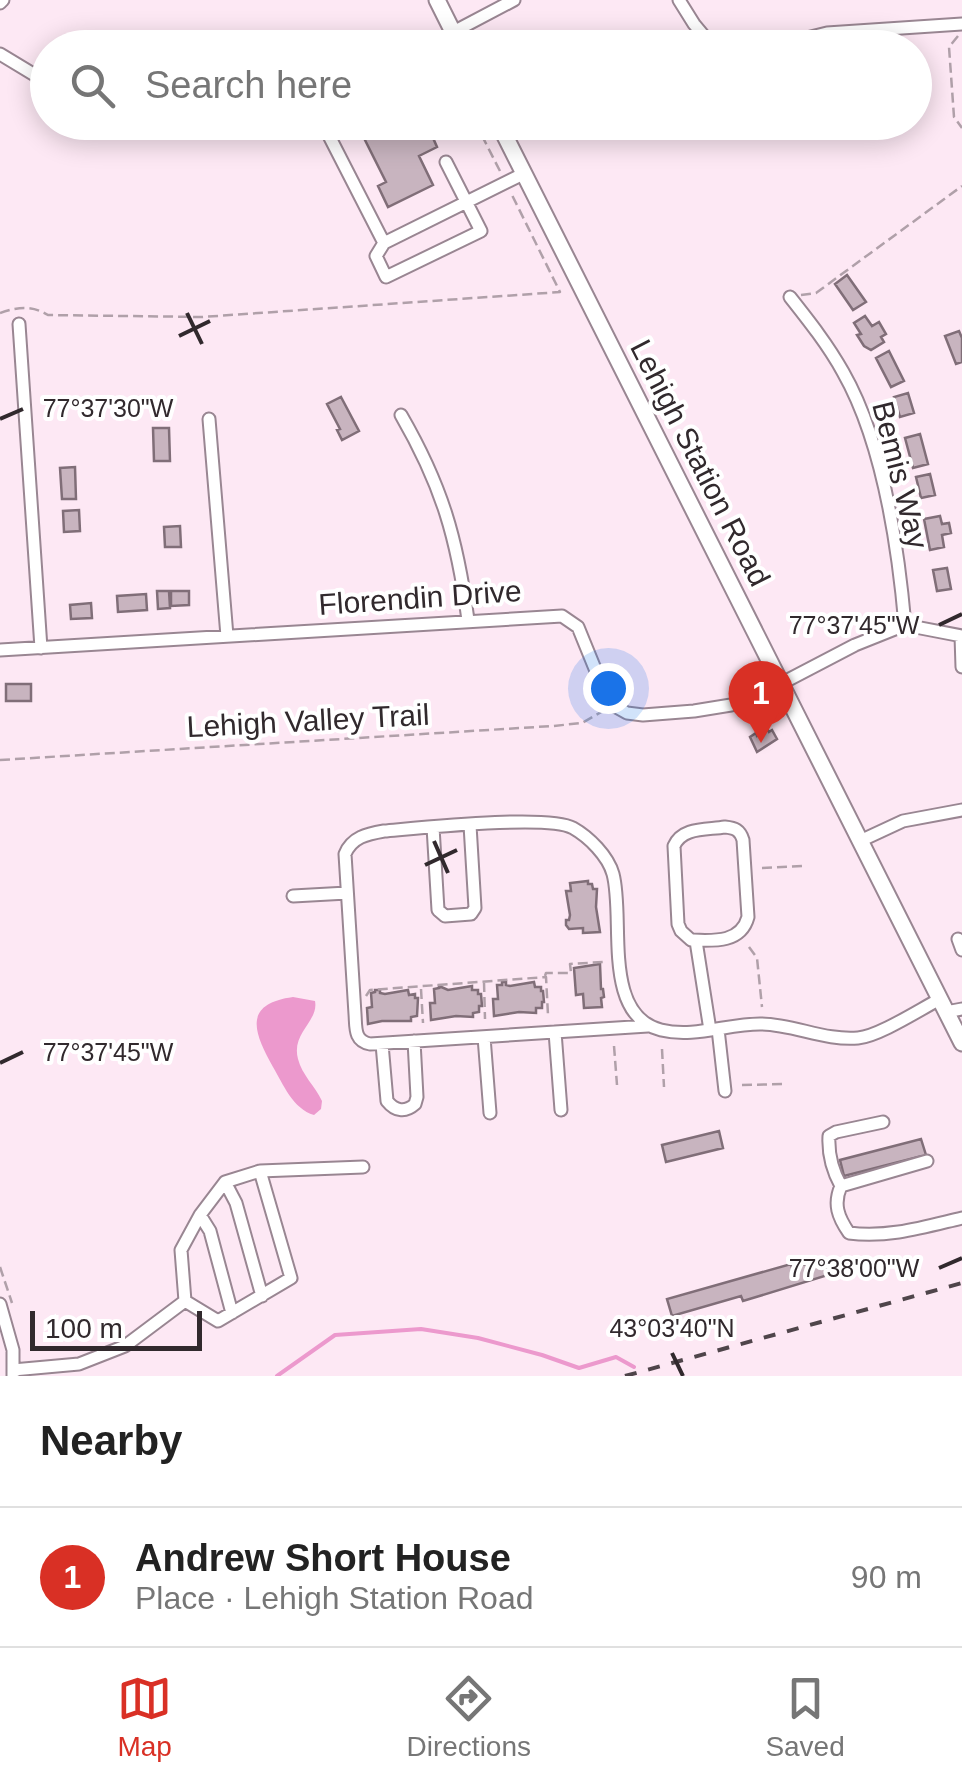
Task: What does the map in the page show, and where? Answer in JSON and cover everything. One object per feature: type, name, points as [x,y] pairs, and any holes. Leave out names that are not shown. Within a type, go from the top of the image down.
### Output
[{"type":"main road","points":[[437,0],[452,30]]},
{"type":"main road","name":"Lehigh Station Road","points":[[507,140],[860,841],[950,1007],[962,1042]]},
{"type":"street","points":[[454,30],[514,0]]},
{"type":"street","points":[[679,0],[699,30]]},
{"type":"street","points":[[908,30],[962,28]]},
{"type":"street","points":[[0,54],[30,72]]},
{"type":"street","points":[[331,140],[384,243]]},
{"type":"street","points":[[446,162],[466,202],[481,231],[386,277],[376,256],[384,243],[466,202],[506,183],[523,174]]},
{"type":"street","name":"Bemis Way","points":[[790,297],[846,376],[872,443],[895,541],[905,625]]},
{"type":"street","points":[[19,324],[41,648]]},
{"type":"street","points":[[401,415],[438,486],[448,515],[468,620]]},
{"type":"street","points":[[209,418],[227,636]]},
{"type":"street","name":"Florendin Drive","points":[[0,650],[550,615],[570,619],[578,627],[600,686],[613,706]]},
{"type":"street","points":[[613,706],[643,715],[731,705],[905,625],[961,636],[962,668]]},
{"type":"street","points":[[860,841],[903,821],[962,810]]},
{"type":"street","points":[[648,1026],[632,1009],[623,988],[613,874],[600,852],[573,828],[534,822],[384,831],[366,834],[347,848],[346,893],[357,1036],[370,1044],[648,1026],[678,1033],[776,1025],[837,1037],[864,1037],[950,1007]]},
{"type":"street","points":[[433,827],[438,910],[445,916],[471,914],[475,908],[470,825]]},
{"type":"street","points":[[735,828],[743,840],[747,924],[737,936],[696,940],[685,936],[678,924],[674,846],[685,832],[735,828]]},
{"type":"street","points":[[293,896],[346,893]]},
{"type":"street","points":[[696,940],[724,1092]]},
{"type":"street","points":[[555,1032],[561,1110]]},
{"type":"street","points":[[484,1037],[490,1113]]},
{"type":"street","points":[[382,1044],[387,1101],[397,1110],[404,1110],[415,1104],[417,1097],[414,1042]]},
{"type":"street","points":[[841,1186],[833,1172],[830,1136],[883,1122]]},
{"type":"street","points":[[841,1186],[927,1160]]},
{"type":"street","points":[[186,1301],[181,1250],[226,1182],[260,1171],[364,1167]]},
{"type":"street","points":[[186,1301],[218,1322],[291,1278],[260,1171]]},
{"type":"street","points":[[226,1182],[236,1203],[262,1296]]},
{"type":"street","points":[[841,1186],[836,1198],[839,1218],[849,1233],[898,1234],[962,1218]]},
{"type":"street","points":[[200,1216],[210,1231],[232,1313]]},
{"type":"street","points":[[0,1304],[13,1350],[13,1373],[79,1364],[124,1346],[186,1301]]},
{"type":"path","points":[[962,28],[949,47],[954,117],[962,128]]},
{"type":"path","points":[[0,313],[23,307],[48,315],[202,318],[560,292],[484,140]]},
{"type":"path","points":[[790,297],[816,293],[962,186]]},
{"type":"path","name":"Lehigh Valley Trail","points":[[0,760],[553,726],[582,723],[613,706]]},
{"type":"path","points":[[762,868],[804,866]]},
{"type":"path","points":[[749,947],[757,958],[762,1007]]},
{"type":"path","points":[[548,1015],[546,973],[571,973],[570,964],[603,962]]},
{"type":"path","points":[[355,1014],[370,990],[545,978]]},
{"type":"path","points":[[484,982],[485,1019]]},
{"type":"path","points":[[421,986],[423,1023]]},
{"type":"path","points":[[614,1046],[617,1085]]},
{"type":"path","points":[[662,1049],[664,1087]]},
{"type":"path","points":[[742,1086],[784,1084]]},
{"type":"shaded area","points":[[293,997],[315,1001],[297,1050],[302,1070],[322,1101],[321,1109],[314,1115],[289,1095],[258,1032],[259,1013],[266,1006]]},
{"type":"building","points":[[365,140],[434,140],[437,147],[419,156],[433,185],[388,207],[378,186],[386,182]]},
{"type":"building","points":[[847,275],[866,302],[853,310],[835,284]]},
{"type":"building","points":[[865,316],[872,326],[879,322],[886,334],[881,337],[884,342],[871,350],[857,335],[861,334],[854,323]]},
{"type":"building","points":[[959,331],[962,362],[956,364],[945,336]]},
{"type":"building","points":[[889,351],[904,381],[891,387],[876,358]]},
{"type":"building","points":[[908,393],[914,413],[900,417],[894,397]]},
{"type":"building","points":[[341,397],[359,431],[342,440],[327,404]]},
{"type":"building","points":[[153,428],[169,428],[170,461],[154,461]]},
{"type":"building","points":[[920,434],[928,464],[913,468],[905,438]]},
{"type":"building","points":[[75,467],[76,499],[62,499],[60,468]]},
{"type":"building","points":[[930,474],[935,495],[921,498],[916,477]]},
{"type":"building","points":[[79,510],[80,531],[64,532],[63,511]]},
{"type":"building","points":[[940,516],[942,524],[949,523],[951,533],[942,535],[944,547],[930,550],[924,519]]},
{"type":"building","points":[[180,526],[181,547],[165,547],[164,527]]},
{"type":"building","points":[[947,568],[951,589],[937,591],[933,570]]},
{"type":"building","points":[[157,591],[169,591],[170,608],[158,609]]},
{"type":"building","points":[[171,591],[189,591],[189,605],[171,606]]},
{"type":"building","points":[[146,594],[147,610],[118,612],[117,596]]},
{"type":"building","points":[[91,603],[92,618],[71,619],[70,605]]},
{"type":"building","points":[[6,684],[31,684],[31,701],[6,701]]},
{"type":"building","points":[[768,730],[777,739],[757,752],[750,737]]},
{"type":"building","points":[[588,881],[597,889],[600,932],[583,933],[583,928],[569,929],[566,925],[570,915],[566,891],[571,891],[570,883]]},
{"type":"building","points":[[600,964],[602,1007],[584,1008],[583,994],[576,995],[574,968]]},
{"type":"building","points":[[502,982],[510,986],[534,982],[543,991],[542,1008],[536,1008],[536,1013],[494,1016],[493,999],[498,999],[497,985]]},
{"type":"building","points":[[439,986],[448,990],[472,986],[481,994],[479,1012],[473,1013],[473,1017],[431,1020],[430,1003],[435,1003],[434,989]]},
{"type":"building","points":[[375,990],[385,994],[408,990],[409,995],[415,994],[417,1016],[411,1017],[411,1021],[368,1024],[367,1008],[372,1007],[371,993]]},
{"type":"building","points":[[719,1131],[723,1148],[666,1162],[662,1145]]},
{"type":"building","points":[[921,1139],[926,1155],[844,1176],[840,1160]]},
{"type":"building","points":[[823,1259],[828,1275],[743,1301],[741,1296],[672,1316],[667,1299],[791,1264],[792,1268]]},
{"type":"waterway","points":[[277,1376],[335,1335],[421,1329],[478,1338],[579,1368],[616,1357],[634,1367]]},
{"type":"railway","points":[[625,1376],[962,1283]]},
{"type":"place","name":"Andrew Short House","points":[[761,743]]}]
